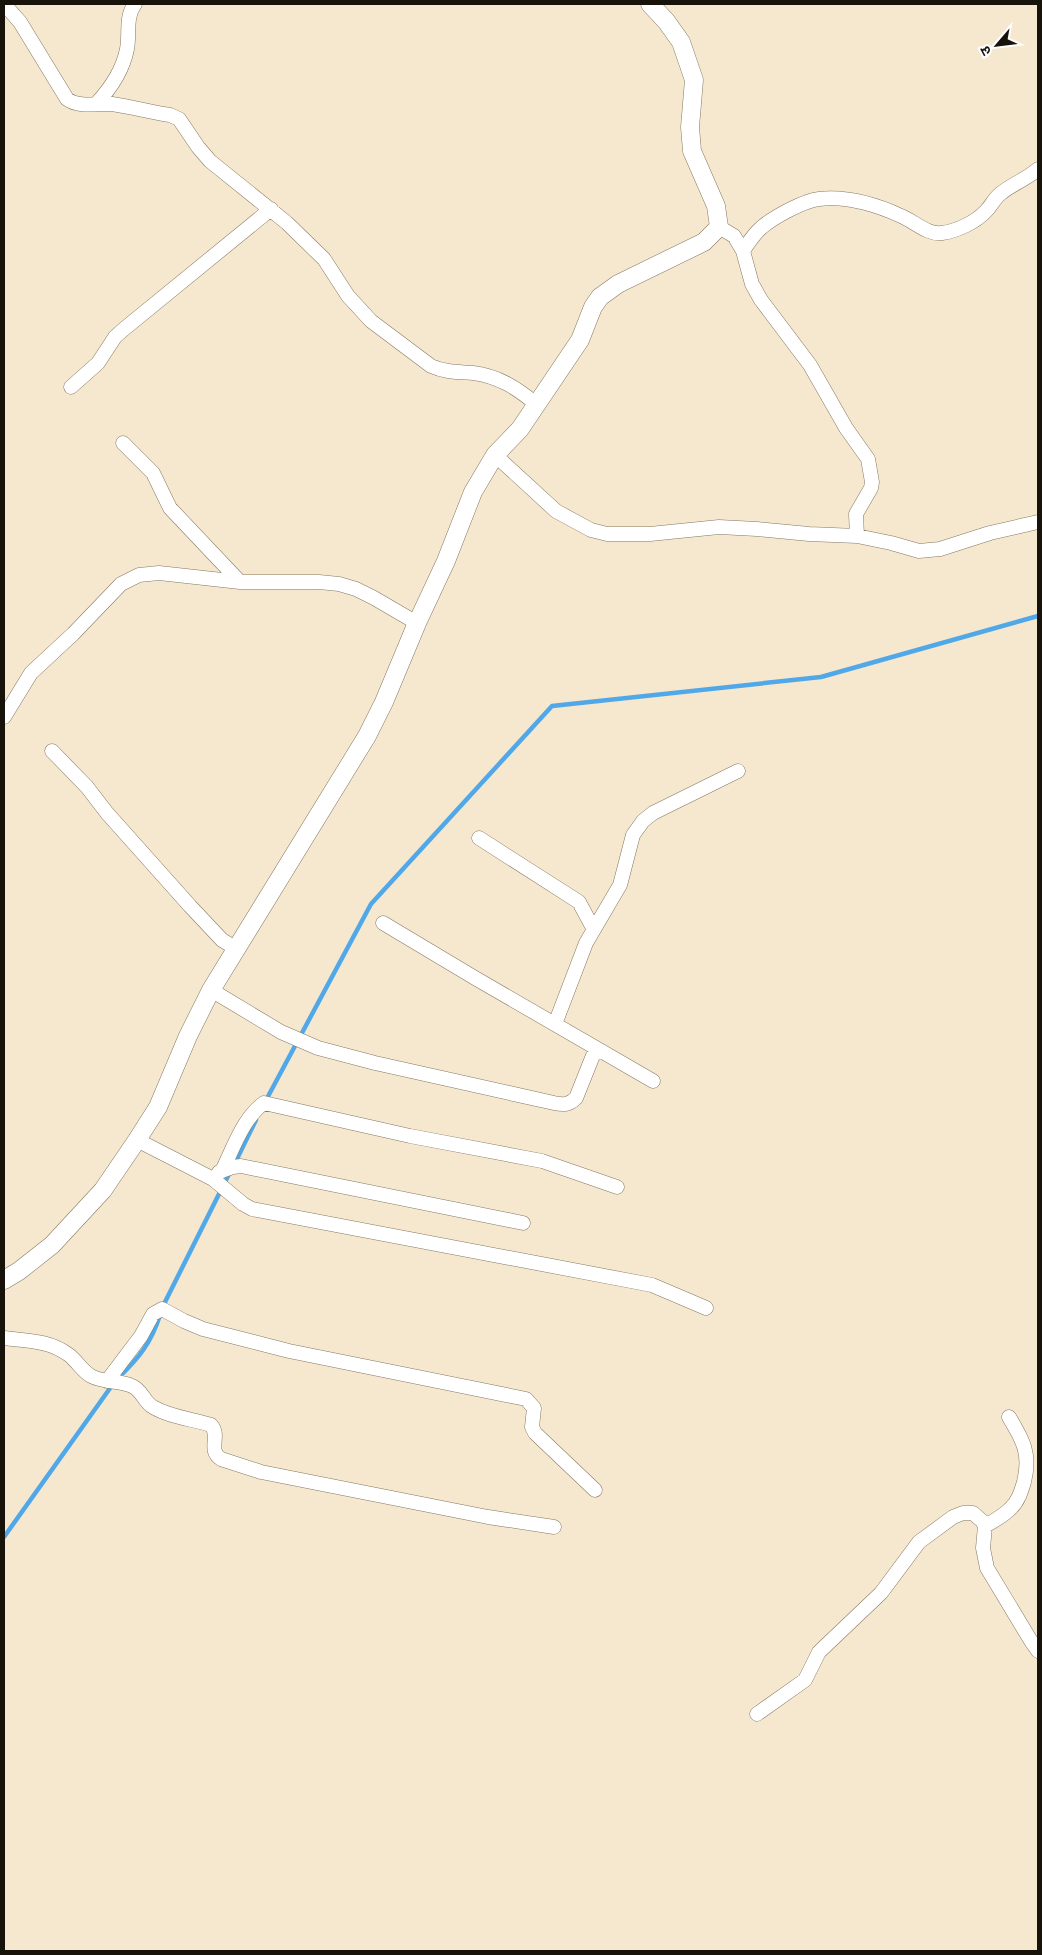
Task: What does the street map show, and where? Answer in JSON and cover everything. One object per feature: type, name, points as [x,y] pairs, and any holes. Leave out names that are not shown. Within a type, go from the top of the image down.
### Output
[{"type":"street","points":[[4,4],[20,22],[62,95],[72,103],[112,104],[160,113],[179,119],[210,161],[270,209],[324,259],[348,296],[365,316],[422,362],[439,370],[487,376],[502,381],[518,390],[536,404]]},
{"type":"street","points":[[96,104],[107,92],[125,58],[130,12],[136,4]]},
{"type":"street","points":[[650,4],[666,21],[680,42],[694,80],[690,127],[692,151],[716,206],[720,227],[734,236],[743,251],[752,284],[761,300],[810,365],[846,428],[868,459],[872,482],[871,488],[856,514],[857,536]]},
{"type":"street","points":[[743,251],[758,232],[775,218],[819,199],[846,200],[884,209],[910,220],[933,233],[952,231],[975,220],[984,213],[999,195],[1038,169]]},
{"type":"street","points":[[71,387],[98,363],[115,337],[270,209]]},
{"type":"street","points":[[4,1280],[19,1271],[52,1245],[103,1190],[138,1140],[158,1107],[188,1036],[211,990],[367,736],[384,702],[417,623],[446,561],[473,492],[495,456],[520,429],[580,340],[593,306],[600,297],[618,284],[704,242],[720,227]]},
{"type":"street","points":[[124,443],[153,473],[170,508],[240,582]]},
{"type":"street","points":[[495,456],[556,510],[591,530],[615,534],[650,534],[719,527],[857,536],[919,551],[940,549],[990,533],[1038,522]]},
{"type":"street","points":[[4,717],[31,673],[73,634],[121,584],[139,575],[148,573],[240,582],[319,582],[338,584],[368,595],[417,623]]},
{"type":"street","points":[[52,751],[87,787],[107,813],[190,906],[222,940],[237,949]]},
{"type":"street","points":[[555,1024],[579,958],[593,928],[620,885],[633,835],[643,821],[653,813],[738,771]]},
{"type":"street","points":[[479,838],[574,898],[582,907],[593,928]]},
{"type":"street","points":[[383,923],[653,1081]]},
{"type":"street","points":[[211,990],[281,1032],[304,1043],[376,1063],[565,1105],[571,1103],[576,1098],[596,1048]]},
{"type":"street","points":[[222,1171],[248,1120],[264,1103],[410,1136],[542,1161],[617,1187]]},
{"type":"street","points":[[138,1140],[223,1186],[243,1204],[252,1209],[652,1285],[706,1308]]},
{"type":"street","points":[[208,1177],[233,1166],[242,1166],[524,1223]]},
{"type":"street","points":[[107,1381],[141,1336],[154,1314],[162,1308],[184,1321],[203,1329],[290,1351],[526,1399],[534,1408],[532,1427],[535,1433],[595,1490]]},
{"type":"street","points":[[4,1338],[46,1343],[72,1357],[92,1376],[136,1388],[148,1403],[160,1410],[211,1425],[215,1434],[214,1451],[217,1456],[226,1461],[262,1472],[488,1517],[554,1527]]},
{"type":"street","points":[[985,1526],[1012,1508],[1019,1497],[1026,1475],[1028,1456],[1009,1417]]},
{"type":"street","points":[[757,1714],[805,1680],[819,1652],[881,1593],[919,1542],[952,1517],[963,1513],[973,1513],[985,1526],[983,1548],[987,1568],[1038,1651]]},
{"type":"waterway","points":[[265,1102],[371,904],[552,706],[821,677],[1038,616]]},
{"type":"waterway","points":[[234,1165],[256,1120]]},
{"type":"waterway","points":[[162,1308],[230,1172]]},
{"type":"waterway","points":[[118,1378],[144,1350],[153,1334],[160,1315]]},
{"type":"waterway","points":[[4,1537],[113,1384]]}]
